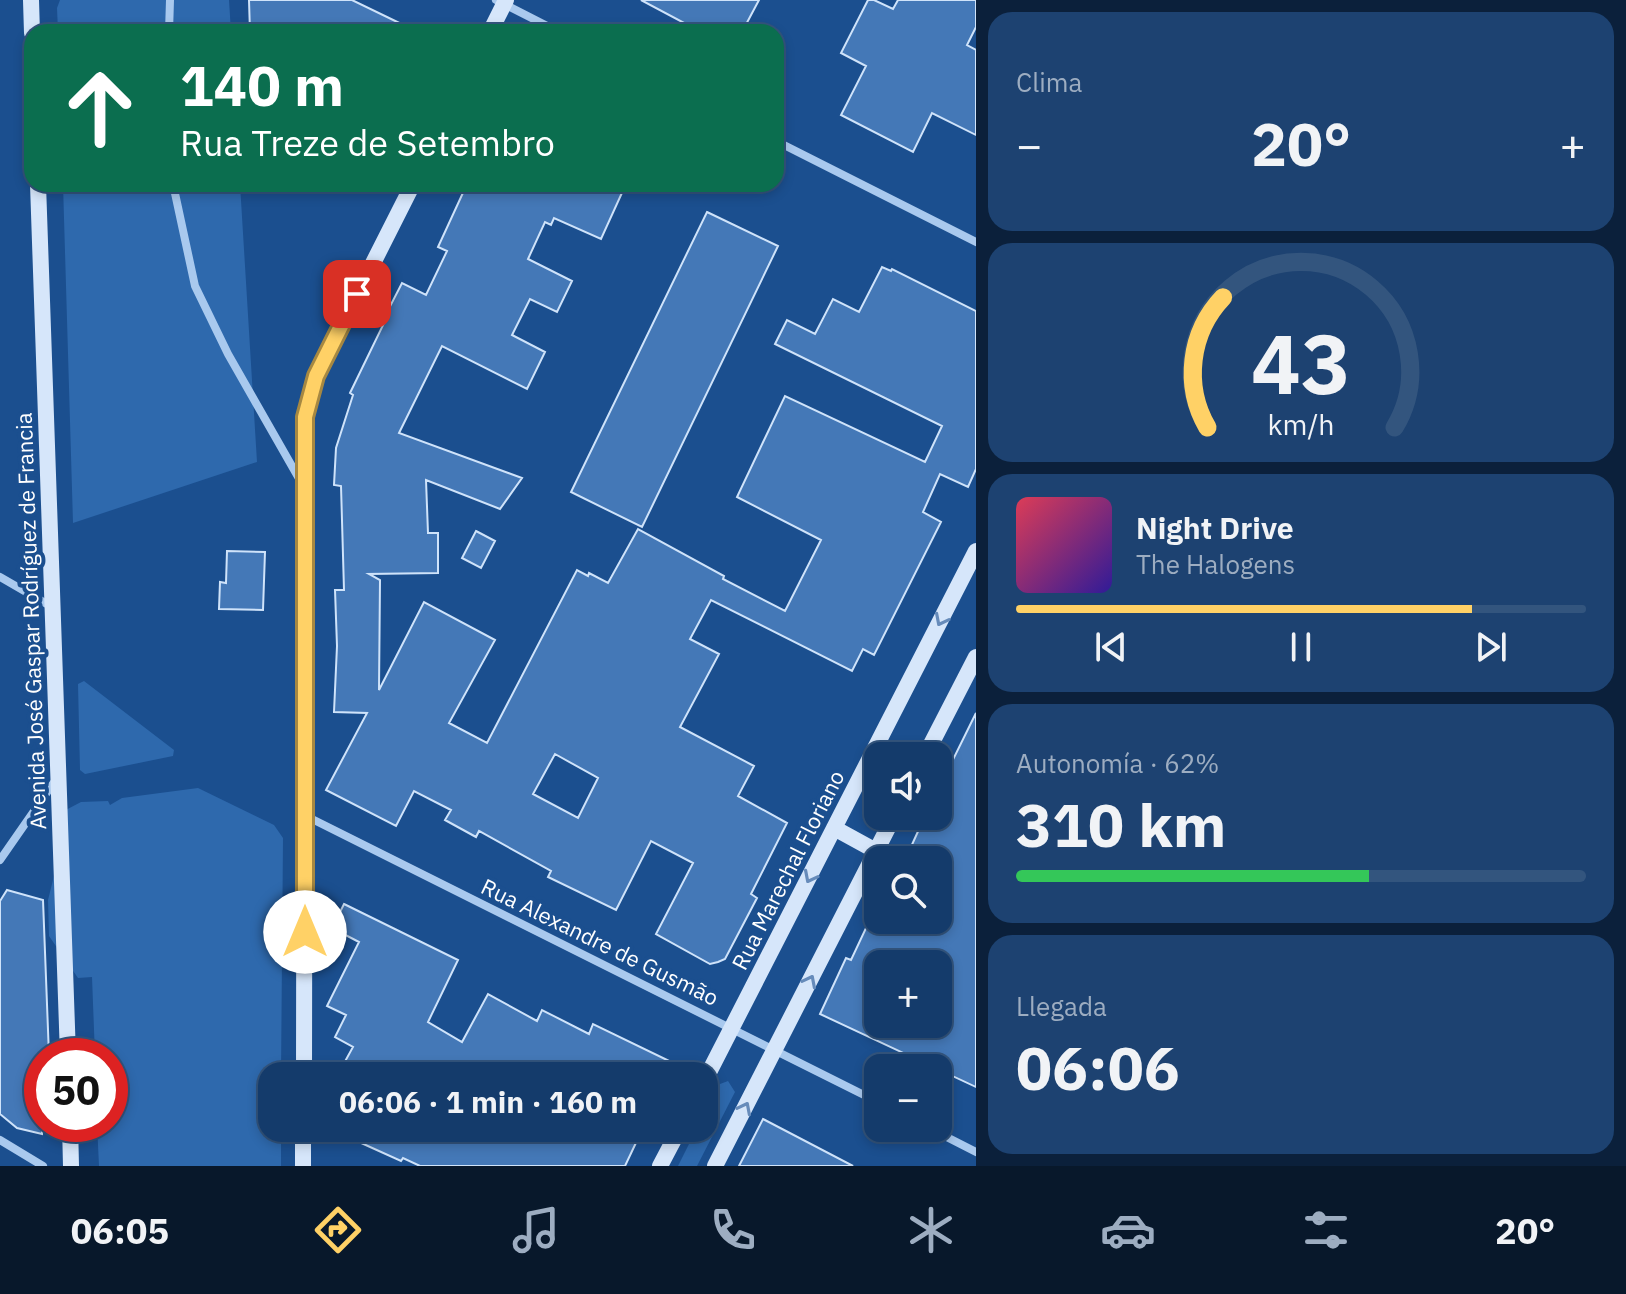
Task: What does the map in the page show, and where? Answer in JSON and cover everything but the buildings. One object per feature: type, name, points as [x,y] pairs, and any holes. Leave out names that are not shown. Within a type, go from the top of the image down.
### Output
[{"type":"main road","points":[[31,0],[32,24]]},
{"type":"main road","points":[[493,24],[502,1]]},
{"type":"main road","name":"Avenida José Gaspar Rodríguez de Francia","points":[[38,192],[67,1038]]},
{"type":"main road","points":[[304,1062],[305,417],[316,376],[409,192]]},
{"type":"main road","name":"Rua Marechal Floriano","points":[[714,1062],[976,551]]},
{"type":"main road","points":[[932,742],[976,657]]},
{"type":"main road","points":[[834,828],[867,846]]},
{"type":"main road","points":[[715,1166],[864,874]]},
{"type":"main road","points":[[70,1142],[71,1166]]},
{"type":"main road","points":[[303,1142],[303,1166]]},
{"type":"main road","points":[[660,1166],[673,1142]]},
{"type":"street","points":[[169,24],[170,0]]},
{"type":"street","points":[[502,1],[544,24]]},
{"type":"street","points":[[784,145],[976,242]]},
{"type":"street","points":[[175,192],[195,286],[228,354],[303,486]]},
{"type":"street","points":[[0,577],[53,608]]},
{"type":"street","points":[[0,860],[58,777]]},
{"type":"street","name":"Rua Alexandre de Gusmão","points":[[306,816],[864,1095]]},
{"type":"street","points":[[0,1140],[43,1166]]},
{"type":"street","points":[[952,1140],[976,1152]]},
{"type":"shaded area","points":[[60,0],[229,0],[230,24],[58,24]]},
{"type":"shaded area","points":[[63,192],[240,192],[257,462],[73,523]]},
{"type":"shaded area","points":[[84,681],[174,750],[173,756],[85,774],[80,770],[78,684]]},
{"type":"shaded area","points":[[198,788],[274,825],[283,838],[281,1062],[258,1062],[258,1142],[281,1142],[281,1166],[99,1166],[98,1142],[128,1142],[128,1038],[94,1038],[92,977],[78,978],[49,936],[48,900],[61,848],[60,813],[81,802],[108,801],[110,805],[122,798]]},
{"type":"shaded area","points":[[728,1081],[735,1092],[718,1125],[718,1088]]},
{"type":"shaded area","points":[[690,1142],[709,1142],[697,1166],[678,1166]]},
{"type":"route","points":[[305,932],[305,417],[316,376],[357,294]]}]
